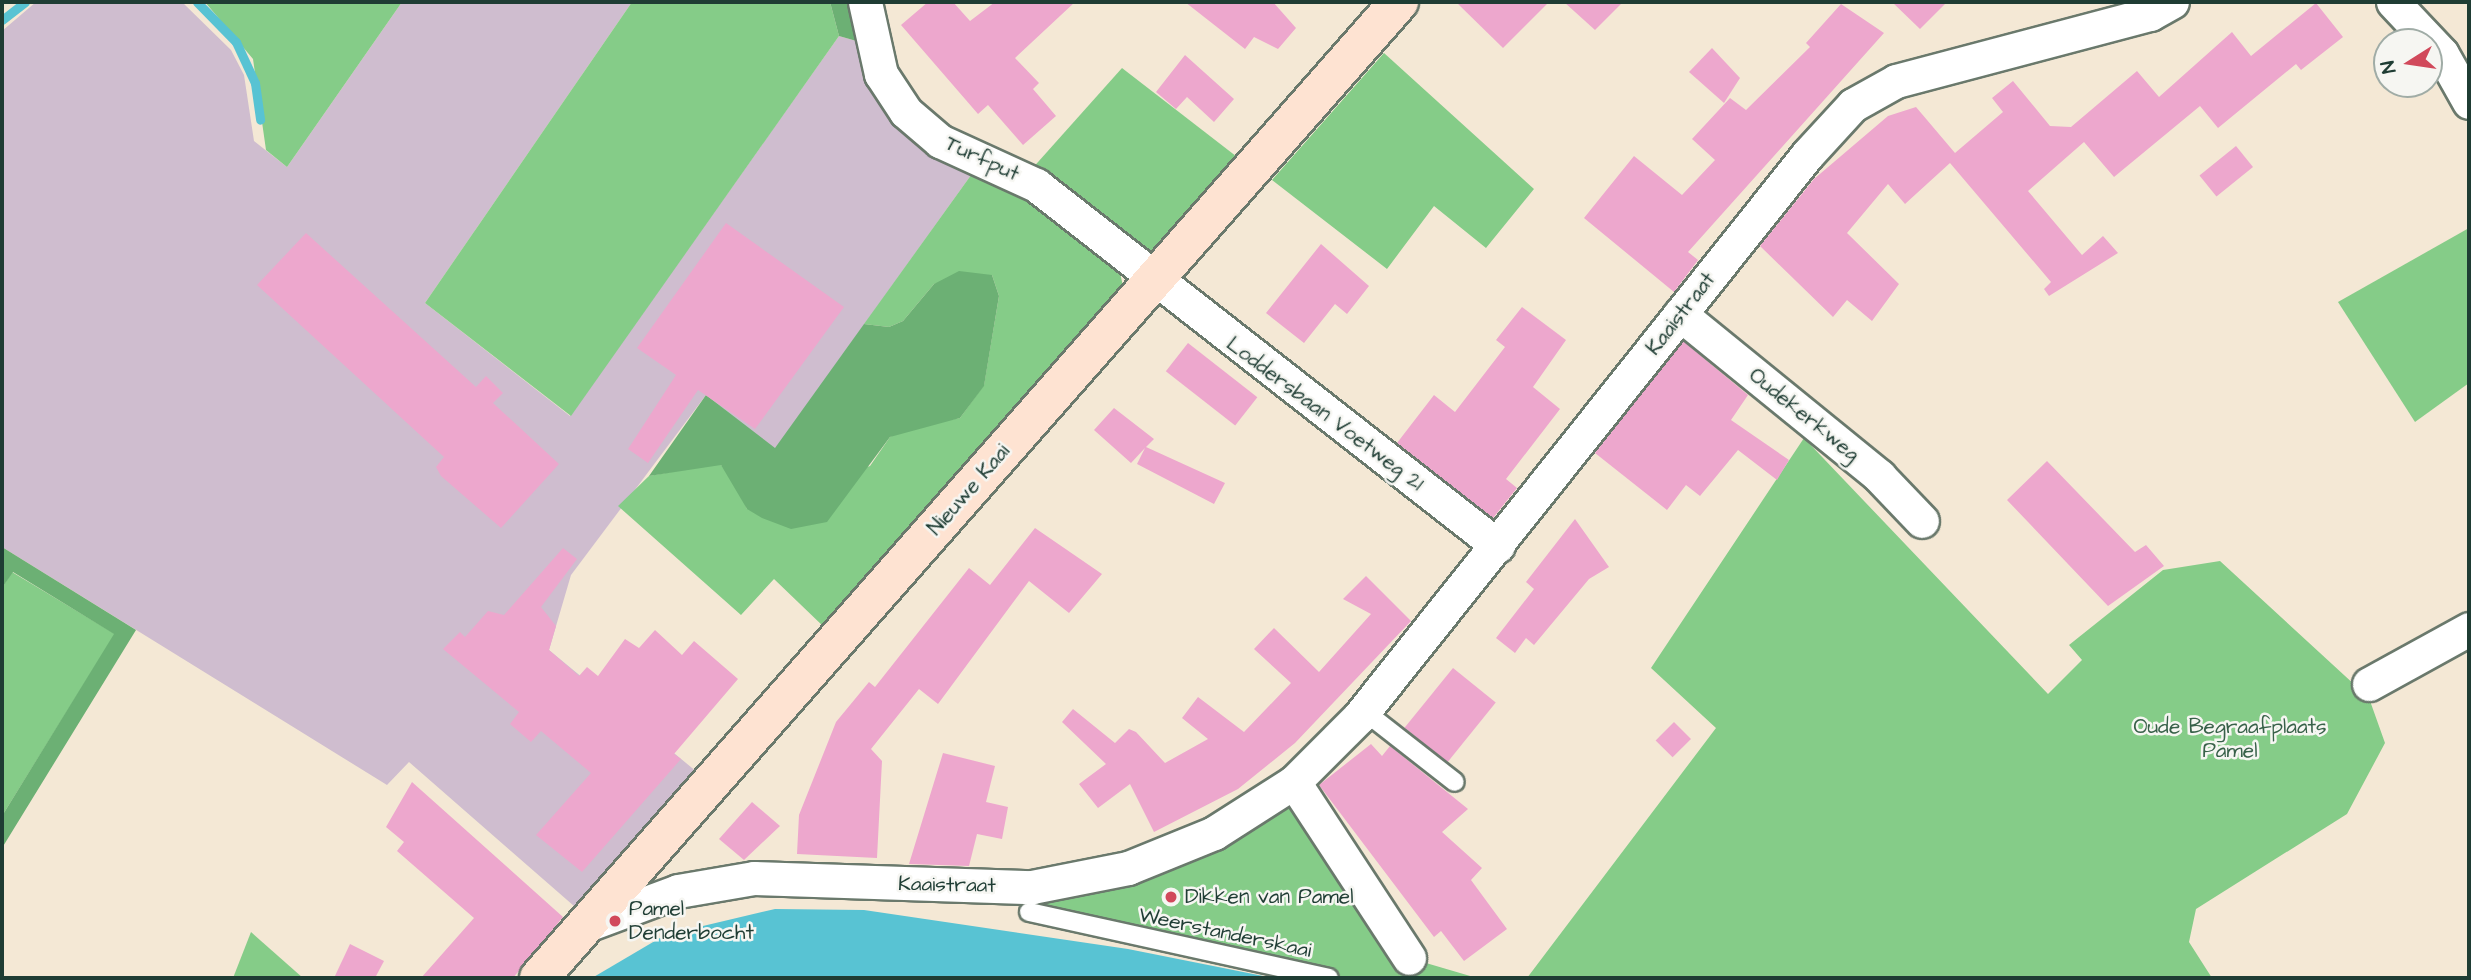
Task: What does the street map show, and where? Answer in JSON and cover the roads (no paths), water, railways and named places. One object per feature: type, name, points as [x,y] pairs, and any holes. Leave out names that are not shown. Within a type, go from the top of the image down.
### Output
[{"type":"main road","name":"Nieuwe Kaai","points":[[539,978],[1399,2]]},
{"type":"street","name":"Turfput","points":[[865,2],[881,74],[906,111],[940,141],[1036,185],[1152,280]]},
{"type":"street","name":"Kaaistraat","points":[[584,926],[682,902],[754,878],[1032,887],[1077,880],[1167,855],[1294,782],[1364,711],[1680,314],[1853,105],[1896,81],[2150,14],[2172,2]]},
{"type":"street","points":[[2393,2],[2442,54],[2469,102]]},
{"type":"street","name":"Loddersbaan Voetweg 21","points":[[1152,280],[1498,546]]},
{"type":"street","name":"Oudekerkweg","points":[[1680,314],[1879,476],[1922,521]]},
{"type":"street","points":[[2369,684],[2469,629]]},
{"type":"street","points":[[1294,782],[1409,958]]},
{"type":"street","points":[[662,839],[682,902]]},
{"type":"lane","points":[[1364,711],[1455,782]]},
{"type":"lane","name":"Weerstanderskaai","points":[[1029,912],[1329,978]]},
{"type":"water","points":[[775,909],[864,910],[1128,949],[1273,978],[592,978],[665,935]]},
{"type":"waterway","points":[[2,20],[25,2]]},
{"type":"waterway","points":[[197,2],[236,42],[255,83],[260,120]]},
{"type":"place","name":"Dikken van Pamel","points":[[1171,897]]},
{"type":"place","name":"Pamel Denderbocht","points":[[615,921]]},
{"type":"park label","name":"Oude Begraafplaats Pamel","points":[[2230,739]]}]
